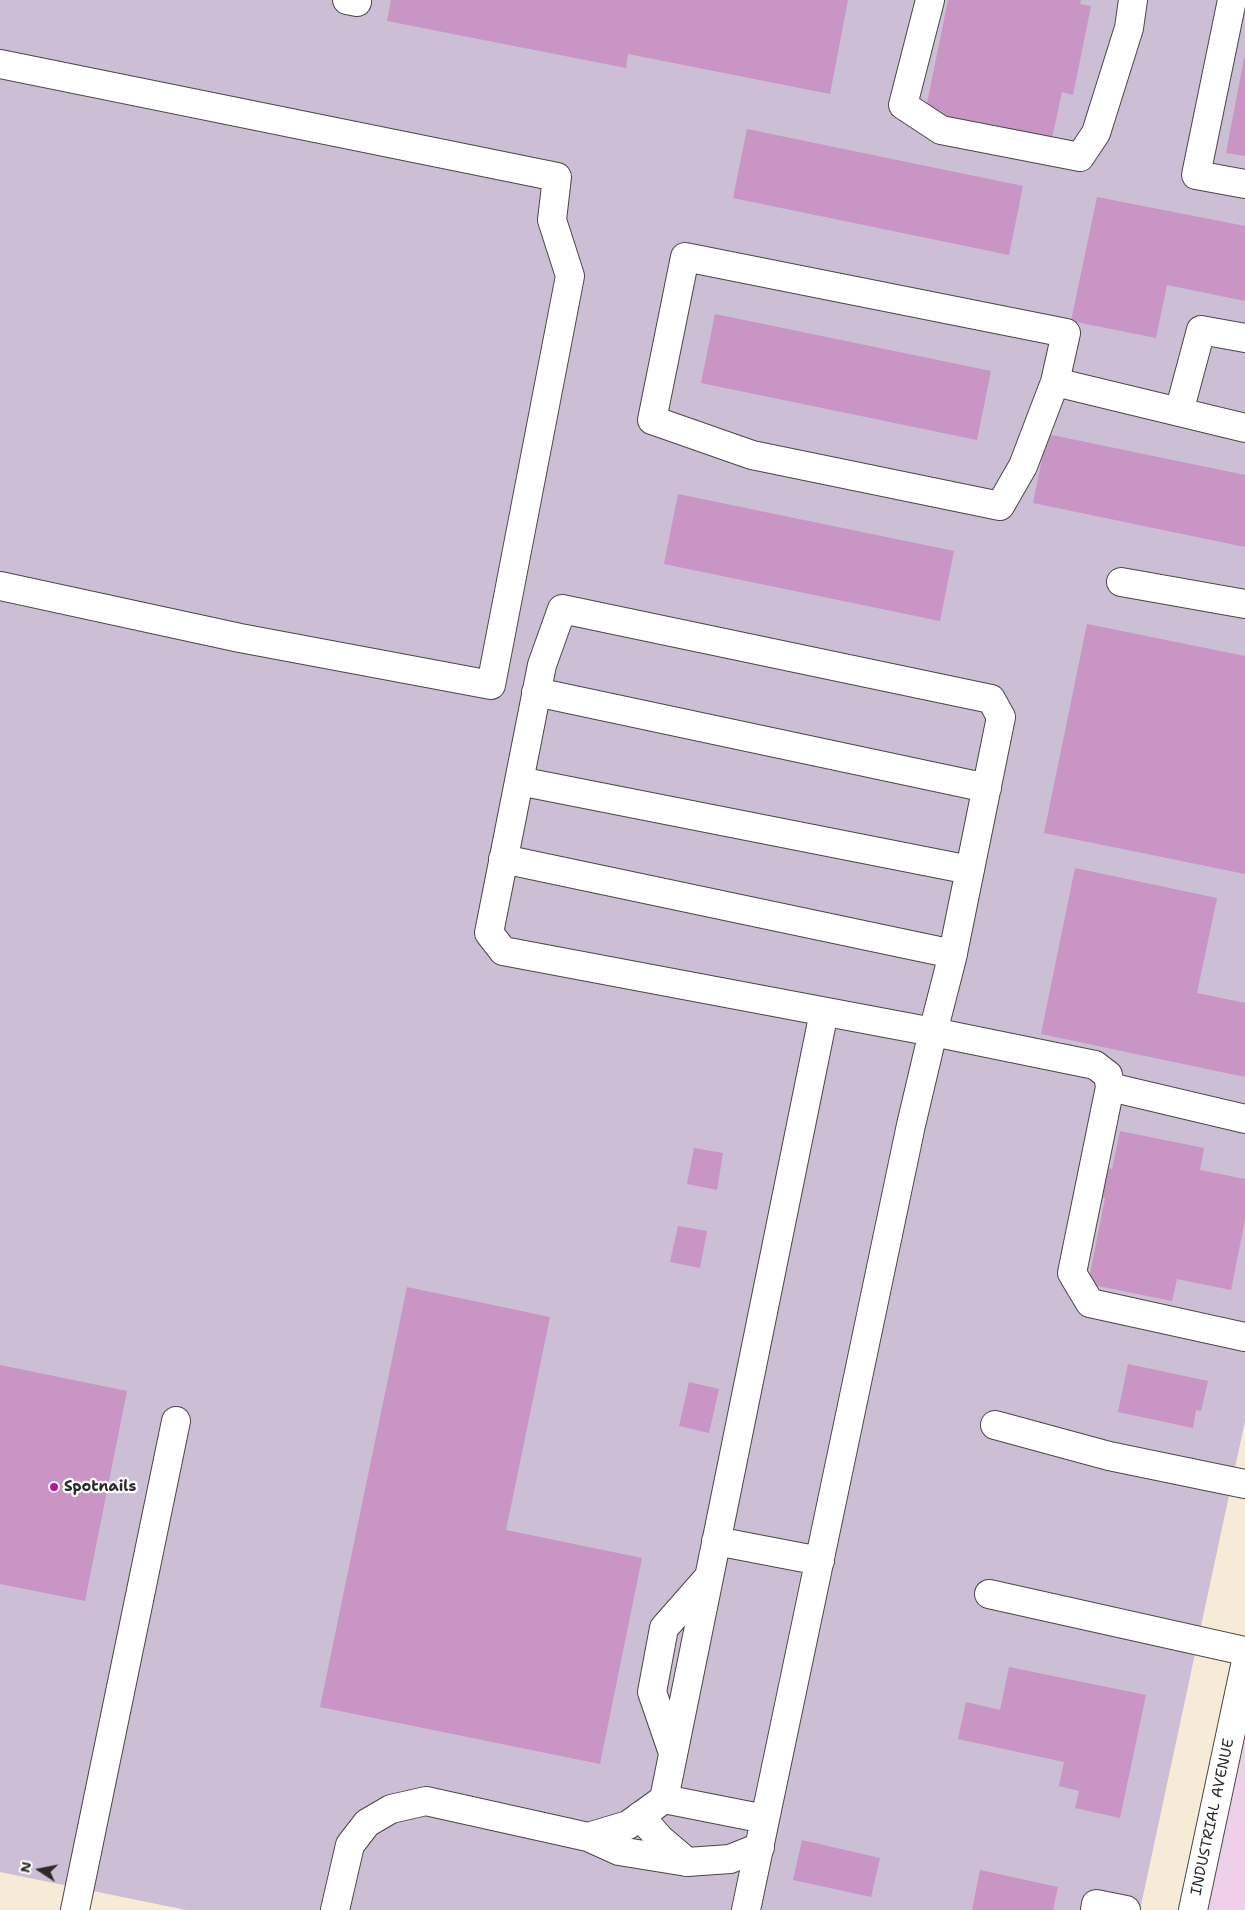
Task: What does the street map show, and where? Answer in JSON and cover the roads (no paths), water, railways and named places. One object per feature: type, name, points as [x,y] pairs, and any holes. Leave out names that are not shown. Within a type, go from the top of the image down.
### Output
[{"type":"main road","points":[[347,0],[357,2],[357,0]]},
{"type":"main road","points":[[930,0],[903,105],[941,130],[1080,157],[1096,133],[1129,28],[1133,0]]},
{"type":"main road","points":[[1232,0],[1196,175],[1245,184]]},
{"type":"main road","points":[[0,64],[557,177],[552,220],[570,276],[491,685],[240,638],[0,586]]},
{"type":"main road","points":[[685,257],[1066,333],[1055,382],[1023,466],[1000,506],[752,455],[652,420],[685,257]]},
{"type":"main road","points":[[1179,412],[1201,330],[1245,338]]},
{"type":"main road","points":[[1055,382],[1245,428]]},
{"type":"main road","points":[[1121,582],[1245,604]]},
{"type":"main road","points":[[746,1910],[911,1125],[933,1032],[953,954],[1001,717],[991,699],[562,609],[542,665],[489,933],[503,951],[933,1032],[1095,1065],[1108,1075],[1110,1087],[1072,1273],[1090,1302],[1245,1337]]},
{"type":"main road","points":[[536,692],[987,788]]},
{"type":"main road","points":[[519,781],[970,870]]},
{"type":"main road","points":[[503,859],[953,954]]},
{"type":"main road","points":[[588,1837],[628,1825],[664,1799],[824,1012]]},
{"type":"main road","points":[[1110,1087],[1245,1119]]},
{"type":"main road","points":[[75,1910],[176,1421]]},
{"type":"main road","points":[[995,1425],[1109,1456],[1245,1484]]},
{"type":"main road","points":[[716,1540],[820,1561]]},
{"type":"main road","points":[[989,1594],[1245,1651]]},
{"type":"main road","name":"INDUSTRIAL AVENUE","points":[[1193,1910],[1237,1740],[1245,1666]]},
{"type":"main road","points":[[664,1799],[765,1819]]},
{"type":"main road","points":[[335,1910],[350,1845],[367,1823],[391,1809],[426,1801],[588,1837],[619,1850],[686,1862],[730,1859],[760,1846]]},
{"type":"main road","points":[[640,1816],[660,1839],[686,1862]]},
{"type":"main road","points":[[1095,1910],[1096,1904],[1126,1910]]},
{"type":"place","name":"Spotnails","points":[[54,1487]]}]
